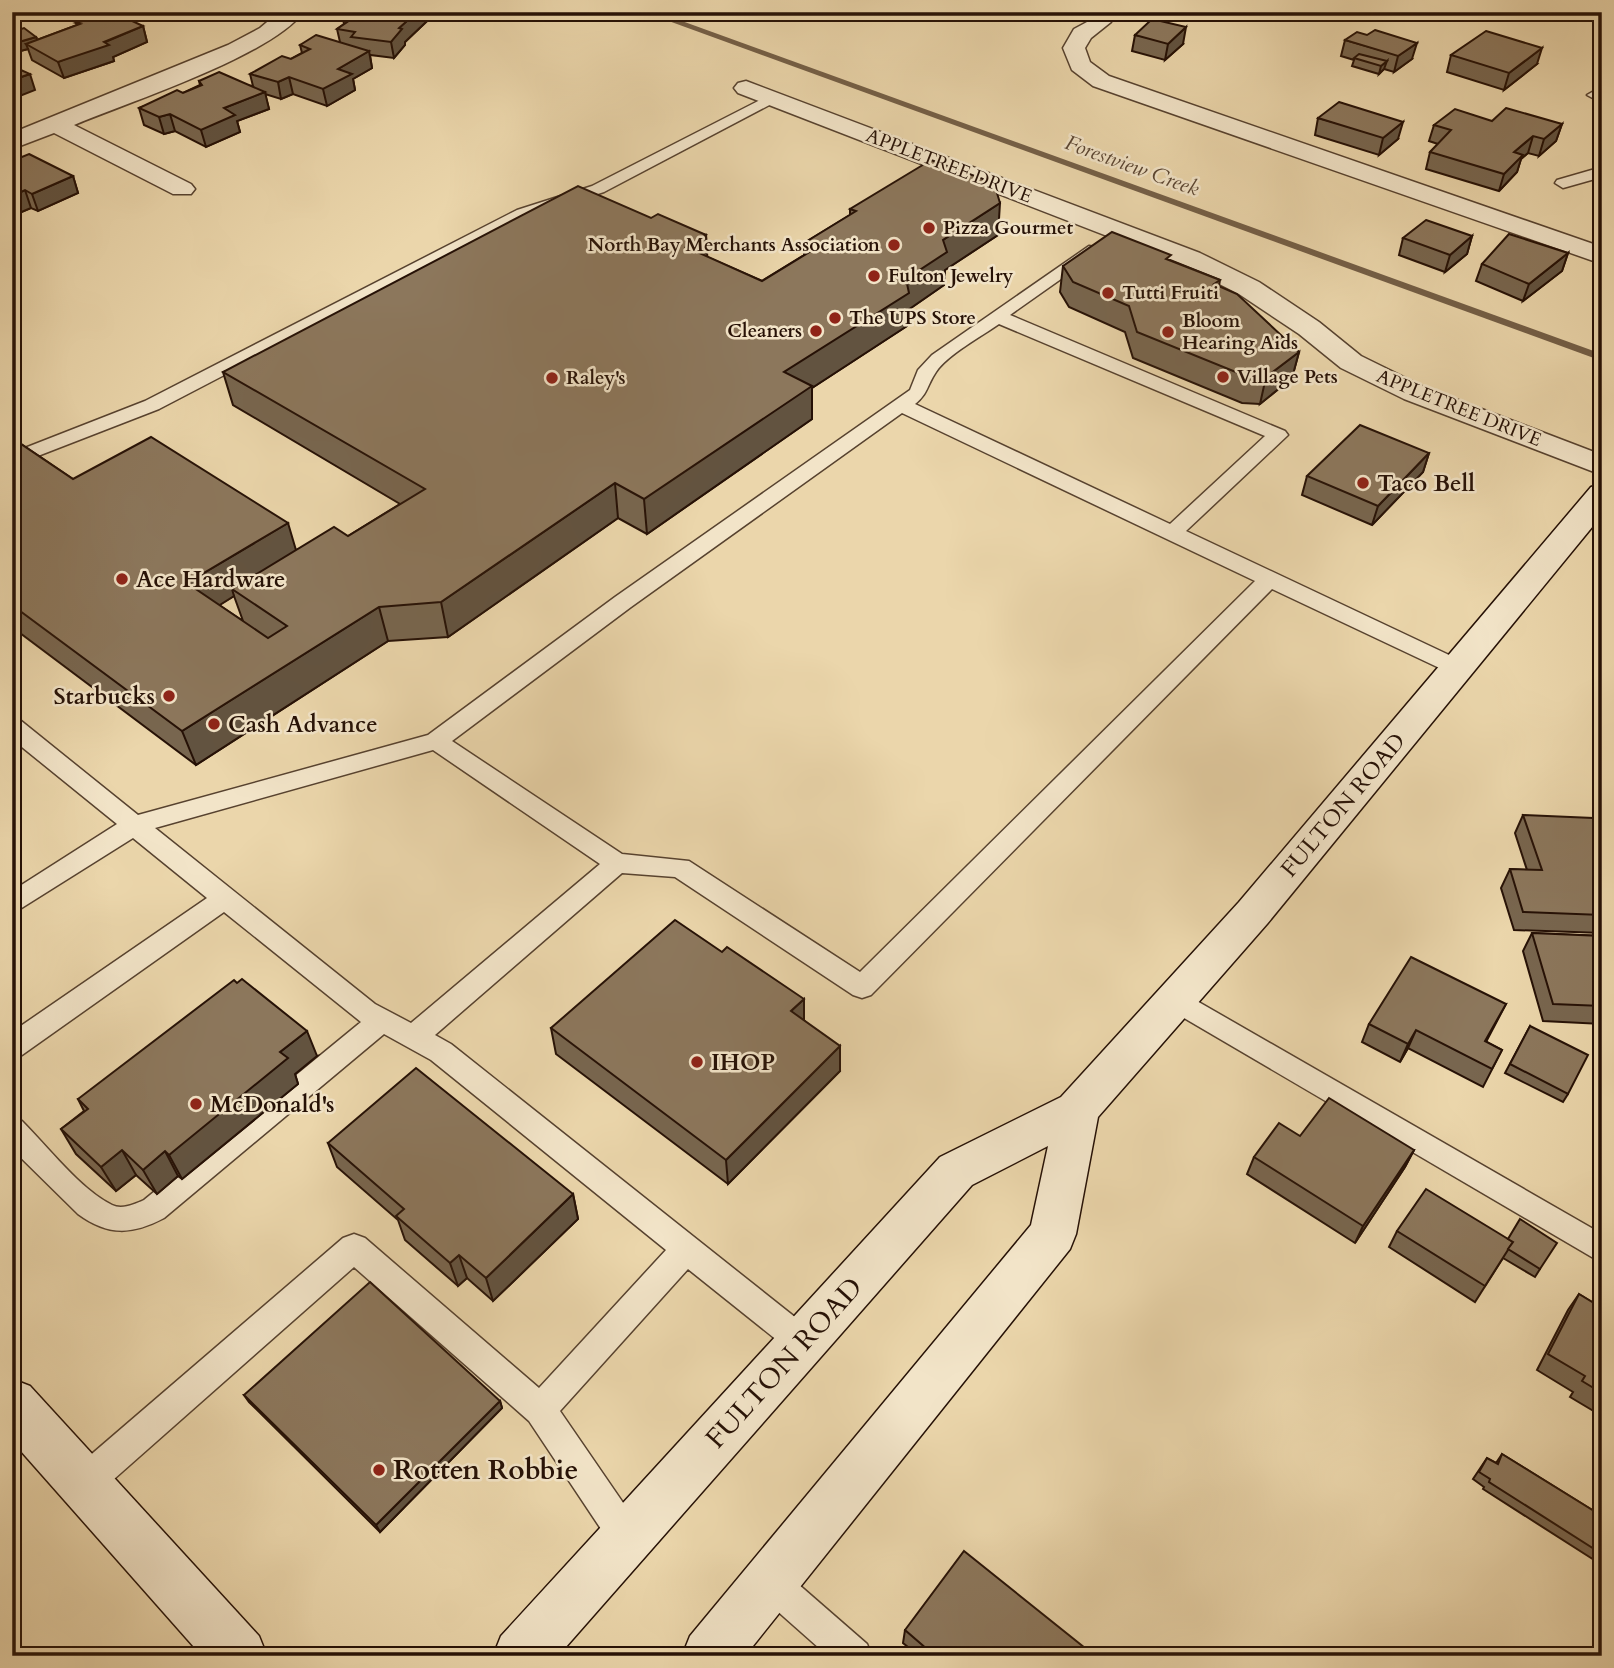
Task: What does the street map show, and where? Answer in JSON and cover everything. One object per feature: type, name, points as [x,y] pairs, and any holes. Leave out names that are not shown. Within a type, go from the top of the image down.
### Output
[{"type":"street","points":[[12,142],[236,50],[268,33],[292,12]]},
{"type":"street","points":[[1590,12],[1602,16]]},
{"type":"street","points":[[1100,22],[1082,34],[1074,48],[1080,65],[1101,81],[1602,256]]},
{"type":"street","name":"APPLETREE DRIVE","points":[[759,93],[1191,259],[1249,288],[1309,328],[1351,362],[1415,393],[1602,466]]},
{"type":"street","points":[[56,125],[182,188]]},
{"type":"street","name":"FULTON ROAD","points":[[521,1656],[956,1171],[1077,1110],[1176,1000],[1602,494]]},
{"type":"street","points":[[710,1656],[1053,1234],[1077,1110]]},
{"type":"street","points":[[12,1403],[239,1656]]},
{"type":"lane","points":[[12,460],[152,405],[523,213],[598,189],[759,93]]},
{"type":"lane","points":[[1563,183],[1602,172]]},
{"type":"lane","points":[[12,904],[134,825],[436,741],[601,618],[918,393],[927,370],[939,359],[1117,231]]},
{"type":"lane","points":[[999,317],[1278,435],[1173,532]]},
{"type":"lane","points":[[901,405],[1458,668]]},
{"type":"lane","points":[[436,741],[617,863],[680,868],[862,987],[1270,578]]},
{"type":"lane","points":[[12,726],[366,1012],[441,1052],[804,1343]]},
{"type":"lane","points":[[414,1037],[617,863]]},
{"type":"lane","points":[[12,1047],[225,898]]},
{"type":"lane","points":[[1176,1000],[1602,1250]]},
{"type":"lane","points":[[12,1130],[91,1207],[111,1219],[137,1218],[154,1209],[382,1020]]},
{"type":"lane","points":[[84,1483],[354,1248],[540,1409],[627,1538]]},
{"type":"lane","points":[[540,1409],[686,1250]]},
{"type":"lane","points":[[770,1582],[855,1656]]},
{"type":"building","points":[[113,12],[143,26],[104,42],[109,45],[58,62],[26,44],[80,24],[76,23]]},
{"type":"building","points":[[350,12],[417,12],[399,28],[402,29],[391,42],[351,37],[355,32],[337,29],[359,14]]},
{"type":"building","points":[[1152,19],[1186,27],[1168,44],[1135,35]]},
{"type":"building","points":[[24,28],[36,37],[12,44],[12,32]]},
{"type":"building","points":[[1375,30],[1417,43],[1398,56],[1345,40],[1357,32],[1367,35]]},
{"type":"building","points":[[1486,31],[1542,48],[1509,73],[1451,55]]},
{"type":"building","points":[[316,35],[369,51],[338,69],[352,74],[323,89],[289,77],[278,82],[250,74],[282,56],[291,59],[310,49],[300,45]]},
{"type":"building","points":[[1359,54],[1387,61],[1381,66],[1354,58]]},
{"type":"building","points":[[12,66],[30,74],[12,80]]},
{"type":"building","points":[[219,72],[265,92],[224,108],[235,115],[201,130],[170,114],[159,117],[139,108],[177,90],[183,93],[202,85],[199,81]]},
{"type":"building","points":[[1339,102],[1403,122],[1383,138],[1318,118]]},
{"type":"building","points":[[1506,108],[1562,124],[1544,139],[1533,136],[1514,152],[1523,155],[1504,174],[1430,152],[1451,130],[1434,125],[1455,109],[1492,121]]},
{"type":"building","points":[[29,154],[73,176],[32,194],[25,190],[12,196],[12,161]]},
{"type":"building","points":[[931,160],[994,183],[1000,203],[943,240],[947,252],[906,279],[909,293],[784,372],[812,386],[644,499],[615,483],[441,602],[379,607],[182,731],[12,605],[12,438],[73,479],[151,437],[288,523],[187,583],[268,638],[287,626],[232,589],[334,527],[348,536],[425,489],[223,372],[578,186],[651,218],[658,214],[706,235],[686,247],[762,281],[816,248],[804,243],[856,211],[850,209]]},
{"type":"building","points":[[1426,220],[1472,236],[1450,255],[1403,238]]},
{"type":"building","points":[[1112,232],[1171,255],[1166,259],[1220,280],[1214,284],[1237,294],[1299,352],[1266,377],[1248,377],[1137,332],[1129,306],[1073,282],[1063,266]]},
{"type":"building","points":[[1509,234],[1568,253],[1529,284],[1482,264]]},
{"type":"building","name":"Taco Bell","points":[[1360,425],[1429,453],[1378,506],[1307,476]]},
{"type":"building","points":[[1523,815],[1593,818],[1602,841],[1602,915],[1523,912],[1510,869],[1542,870]]},
{"type":"building","name":"IHOP","points":[[675,920],[722,952],[727,947],[804,999],[791,1011],[840,1046],[726,1160],[551,1028]]},
{"type":"building","points":[[1532,933],[1602,936],[1602,1006],[1553,1004]]},
{"type":"building","points":[[1411,957],[1506,1004],[1485,1041],[1502,1050],[1492,1069],[1416,1030],[1408,1044],[1369,1024]]},
{"type":"building","name":"McDonald's","points":[[242,979],[307,1031],[280,1052],[288,1058],[169,1155],[165,1151],[143,1170],[122,1150],[101,1167],[61,1129],[88,1109],[78,1099],[234,980],[237,983]]},
{"type":"building","points":[[1530,1026],[1588,1055],[1568,1094],[1510,1064]]},
{"type":"building","points":[[416,1068],[573,1194],[486,1278],[459,1255],[450,1263],[396,1216],[404,1209],[328,1143]]},
{"type":"building","points":[[1329,1098],[1414,1150],[1363,1226],[1254,1157],[1279,1123],[1300,1136]]},
{"type":"building","points":[[1426,1189],[1513,1242],[1485,1286],[1397,1231]]},
{"type":"building","points":[[1520,1219],[1557,1243],[1540,1269],[1508,1249],[1513,1242],[1508,1239]]},
{"type":"building","name":"Rotten Robbie","points":[[370,1282],[500,1401],[376,1525],[244,1395]]},
{"type":"building","points":[[1579,1294],[1602,1308],[1602,1393],[1582,1381],[1585,1376],[1548,1354]]},
{"type":"building","points":[[1502,1454],[1602,1516],[1602,1554],[1489,1482],[1490,1479],[1479,1472],[1487,1458],[1498,1464]]},
{"type":"building","points":[[964,1551],[1095,1656],[935,1656],[905,1630]]},
{"type":"waterway","name":"Forestview Creek","points":[[648,12],[1602,358]]},
{"type":"place","name":"Pizza Gourmet","points":[[929,228]]},
{"type":"place","name":"North Bay Merchants Association","points":[[894,245]]},
{"type":"place","name":"Fulton Jewelry","points":[[874,276]]},
{"type":"place","name":"Tutti Fruiti","points":[[1108,293]]},
{"type":"place","name":"The UPS Store","points":[[835,318]]},
{"type":"place","name":"Cleaners","points":[[816,331]]},
{"type":"place","name":"Bloom Hearing Aids","points":[[1168,332]]},
{"type":"place","name":"Village Pets","points":[[1223,377]]},
{"type":"place","name":"Raley's","points":[[552,378]]},
{"type":"place","name":"Taco Bell","points":[[1363,483]]},
{"type":"place","name":"Ace Hardware","points":[[122,579]]},
{"type":"place","name":"Starbucks","points":[[169,696]]},
{"type":"place","name":"Cash Advance","points":[[214,724]]},
{"type":"place","name":"IHOP","points":[[697,1062]]},
{"type":"place","name":"McDonald's","points":[[196,1104]]},
{"type":"place","name":"Rotten Robbie","points":[[379,1470]]}]
